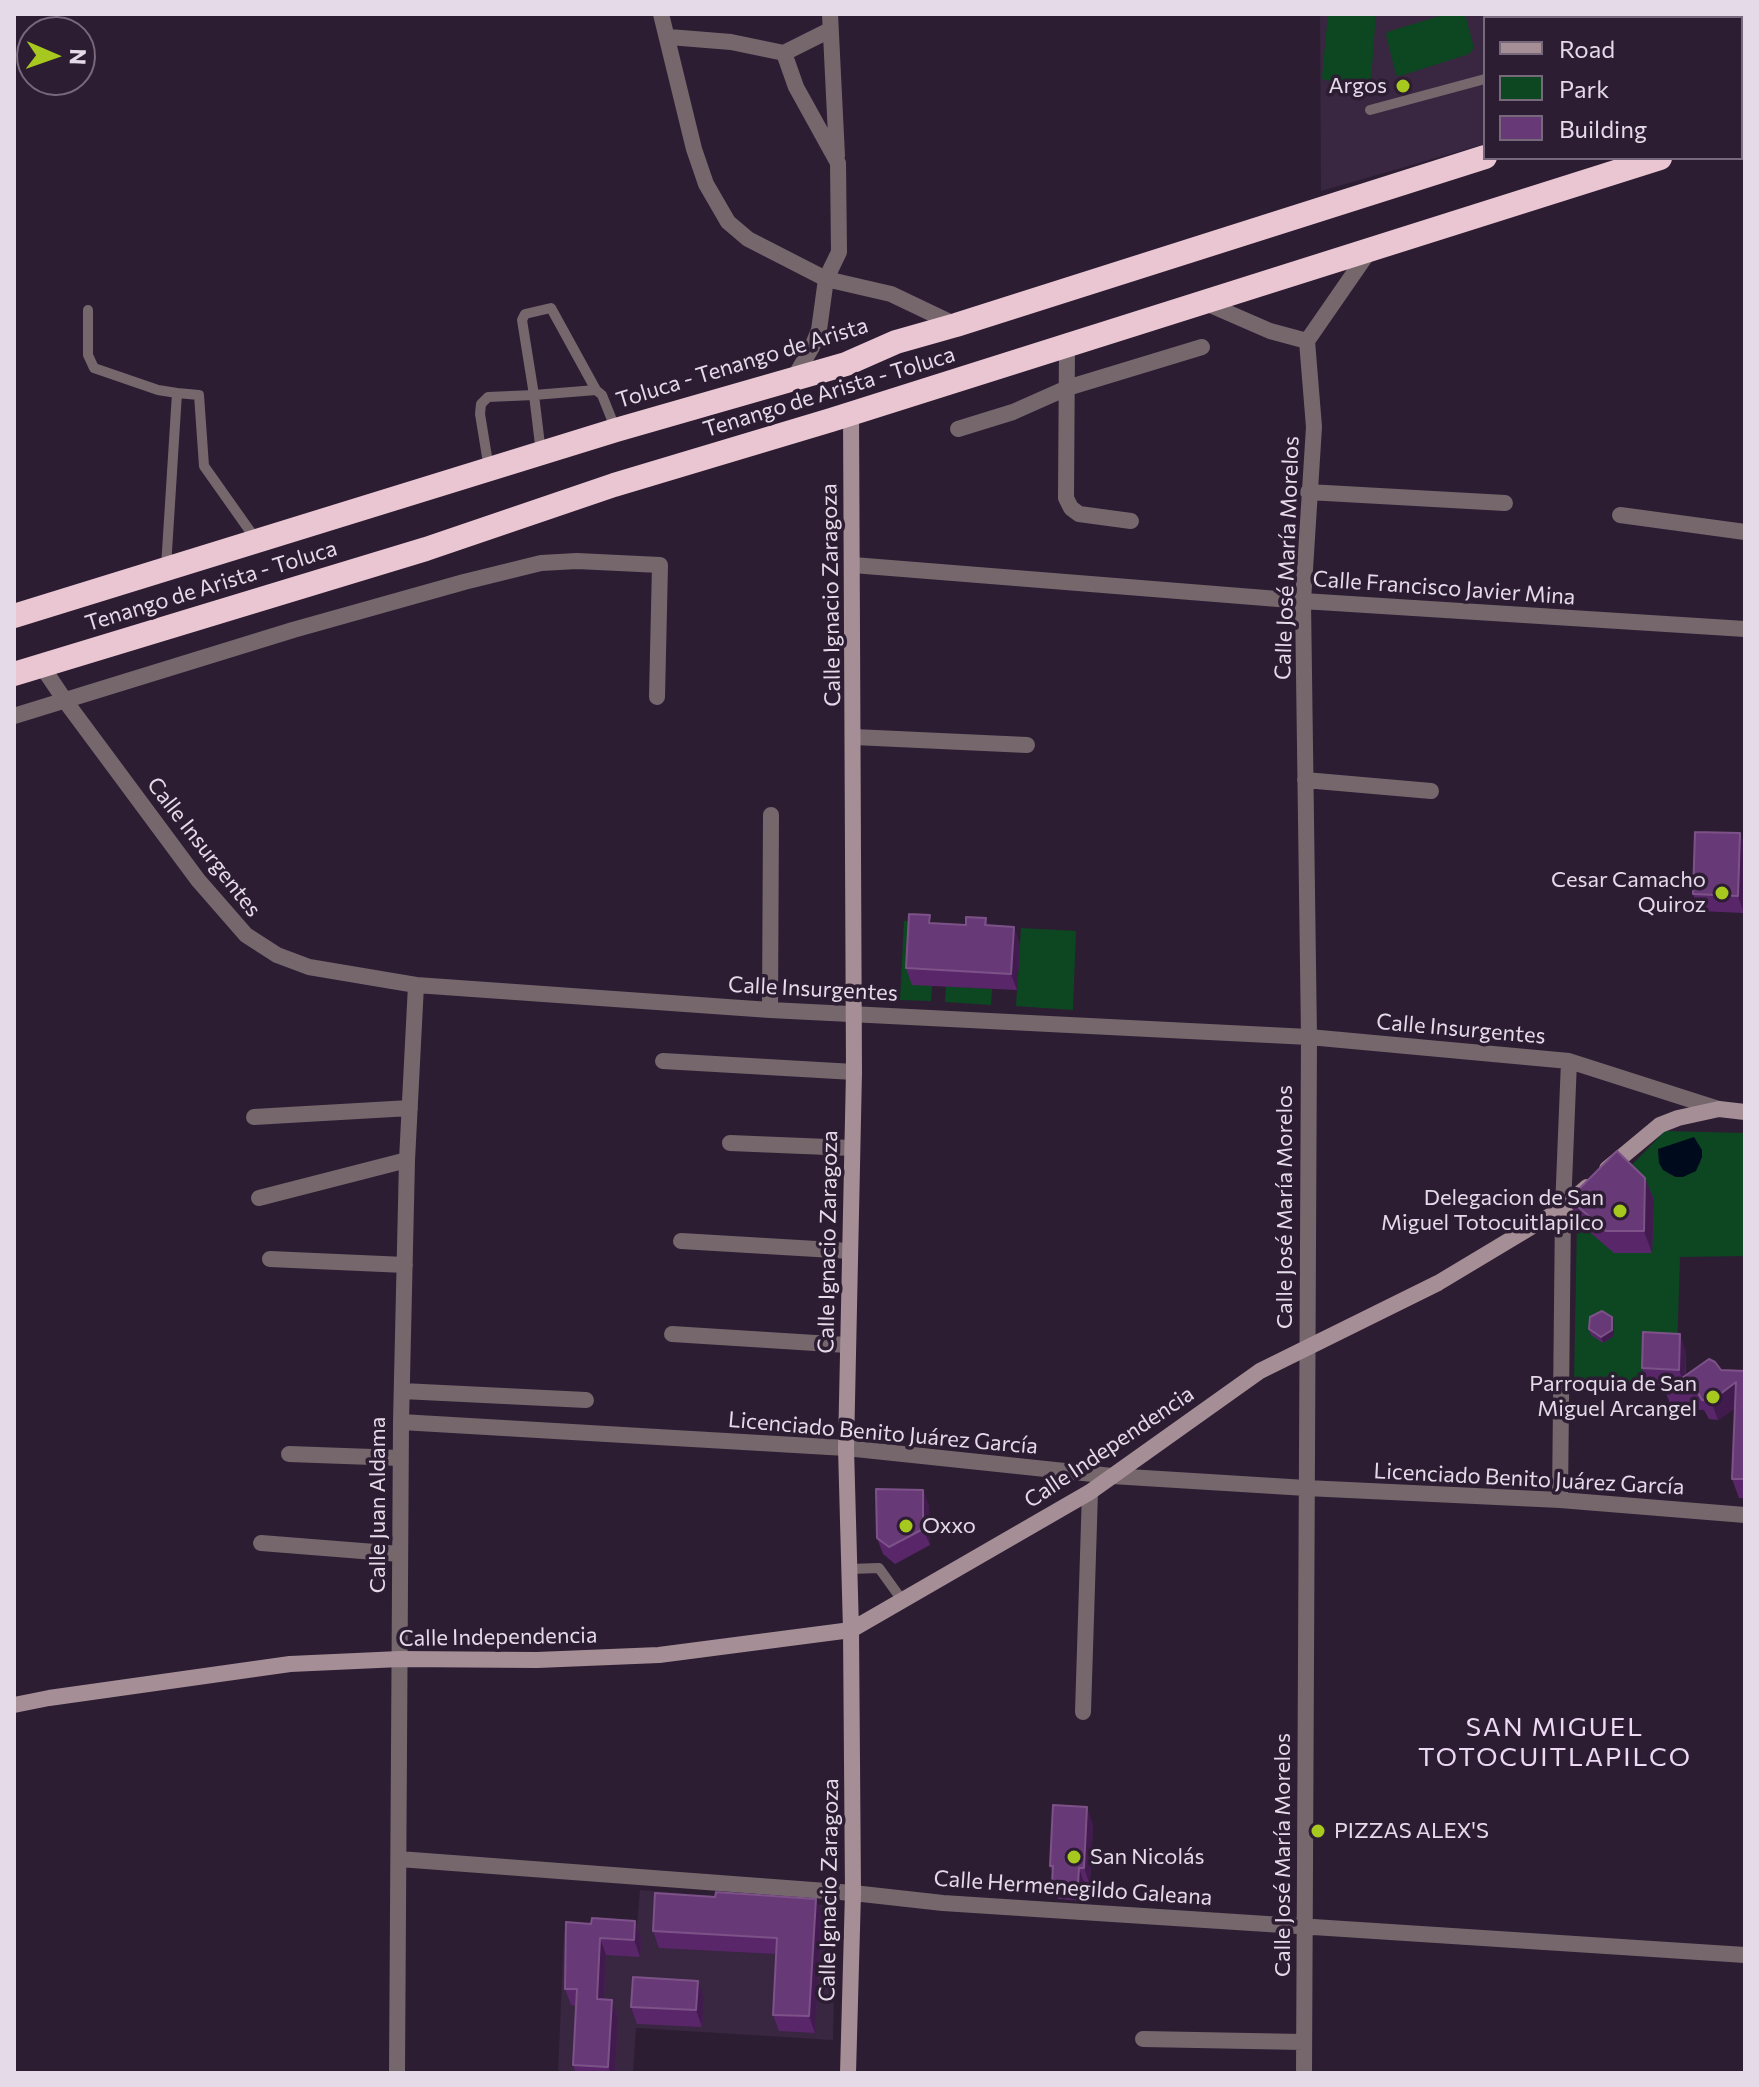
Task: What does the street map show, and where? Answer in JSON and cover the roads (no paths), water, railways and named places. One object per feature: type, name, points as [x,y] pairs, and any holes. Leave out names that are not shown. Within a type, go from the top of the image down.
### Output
[{"type":"highway","name":"Toluca - Tenango de Arista","points":[[14,616],[616,430],[846,364],[896,342],[1483,158]]},
{"type":"highway","name":"Tenango de Arista - Toluca","points":[[14,674],[426,549],[614,485],[1654,160]]},
{"type":"street","points":[[661,14],[694,149],[706,184],[728,222],[748,239],[826,279],[891,294],[956,325]]},
{"type":"street","points":[[669,37],[731,42],[784,53],[830,22]]},
{"type":"street","points":[[794,378],[819,330],[826,279],[839,252],[838,163],[830,22]]},
{"type":"street","points":[[784,53],[796,87],[838,163]]},
{"type":"street","points":[[1201,301],[1270,331],[1307,341],[1372,247]]},
{"type":"street","name":"Calle José María Morelos","points":[[1304,2073],[1309,1037],[1303,601],[1314,427],[1307,341]]},
{"type":"street","points":[[1067,345],[1066,498],[1071,508],[1079,514],[1131,521]]},
{"type":"street","points":[[958,429],[1013,412],[1067,388],[1202,347]]},
{"type":"street","name":"Calle Ignacio Zaragoza","points":[[848,2073],[853,1893],[846,1448],[854,1072],[851,412]]},
{"type":"street","points":[[1308,492],[1505,503]]},
{"type":"street","points":[[1620,515],[1745,532]]},
{"type":"street","points":[[14,716],[293,630],[464,582],[541,563],[577,561],[660,565],[657,697]]},
{"type":"street","name":"Calle Francisco Javier Mina","points":[[853,565],[1303,601],[1745,629]]},
{"type":"street","name":"Calle Insurgentes","points":[[41,665],[198,880],[246,935],[277,955],[309,967],[416,985],[770,1010],[1309,1037],[1569,1061],[1719,1109]]},
{"type":"street","points":[[854,737],[1027,745]]},
{"type":"street","points":[[1305,780],[1431,791]]},
{"type":"street","points":[[770,1010],[771,815]]},
{"type":"street","name":"Calle Juan Aldama","points":[[397,2073],[400,1458],[407,1160],[416,985]]},
{"type":"street","points":[[663,1061],[854,1072]]},
{"type":"street","points":[[1560,1500],[1563,1208],[1569,1061]]},
{"type":"street","points":[[254,1117],[410,1108]]},
{"type":"street","name":"Calle Independencia","points":[[14,1705],[78,1693],[290,1664],[659,1655],[851,1630],[1090,1492],[1260,1371],[1438,1283],[1563,1208],[1660,1125],[1719,1109],[1745,1112]]},
{"type":"street","points":[[730,1143],[852,1148]]},
{"type":"street","points":[[259,1198],[407,1160]]},
{"type":"street","points":[[681,1241],[850,1251]]},
{"type":"street","points":[[270,1259],[405,1265]]},
{"type":"street","points":[[672,1334],[847,1345]]},
{"type":"street","points":[[402,1391],[586,1400]]},
{"type":"street","name":"Licenciado Benito Juárez García","points":[[401,1422],[846,1448],[1112,1476],[1560,1500],[1745,1515]]},
{"type":"street","points":[[289,1454],[400,1458]]},
{"type":"street","points":[[1083,1712],[1090,1492]]},
{"type":"street","points":[[261,1543],[400,1554]]},
{"type":"street","name":"Calle Hermenegildo Galeana","points":[[399,1859],[853,1893],[943,1903],[1745,1955]]},
{"type":"street","points":[[1143,2039],[1303,2042]]},
{"type":"lane","points":[[1370,110],[1483,80]]},
{"type":"lane","points":[[541,454],[522,316],[545,308],[551,308],[596,390],[602,395],[616,430]]},
{"type":"lane","points":[[88,310],[88,355],[94,368],[158,390],[199,395],[204,466],[257,541]]},
{"type":"lane","points":[[489,471],[480,414],[481,404],[488,397],[596,390]]},
{"type":"lane","points":[[166,569],[177,393]]},
{"type":"lane","points":[[850,1569],[879,1568],[902,1600]]},
{"type":"water","points":[[1694,1137],[1702,1150],[1696,1171],[1676,1177],[1663,1170],[1658,1149]]},
{"type":"place","name":"Argos","points":[[1403,86]]},
{"type":"place","name":"Cesar Camacho Quiroz","points":[[1722,893]]},
{"type":"place","name":"Delegacion de San Miguel Totocuitlapilco","points":[[1620,1211]]},
{"type":"place","name":"Parroquia de San Miguel Arcangel","points":[[1713,1397]]},
{"type":"place","name":"Oxxo","points":[[906,1526]]},
{"type":"place","name":"PIZZAS ALEX'S","points":[[1318,1831]]},
{"type":"place","name":"San Nicolás","points":[[1074,1857]]},
{"type":"district","name":"SAN MIGUEL TOTOCUITLAPILCO","points":[[1555,1742]]}]
